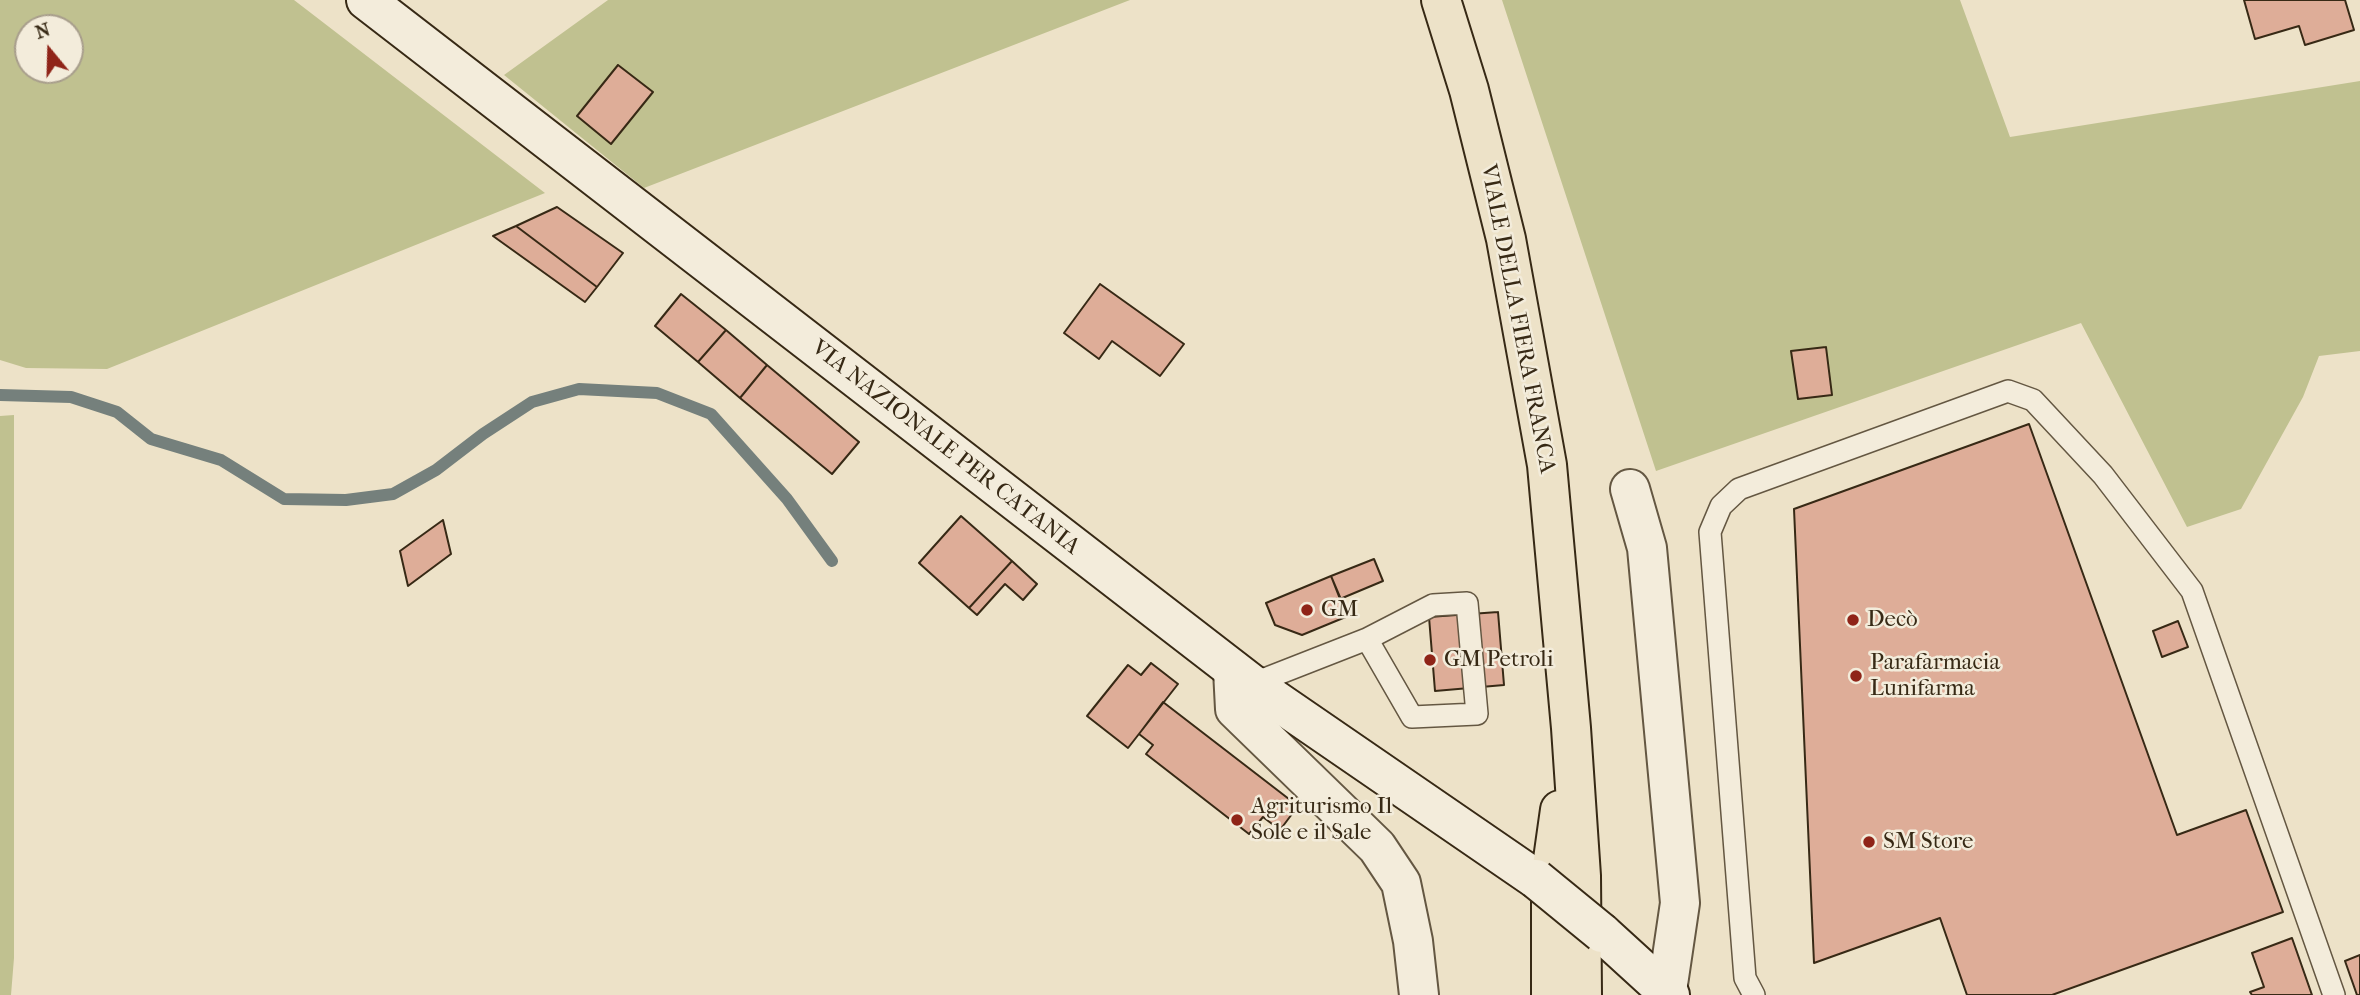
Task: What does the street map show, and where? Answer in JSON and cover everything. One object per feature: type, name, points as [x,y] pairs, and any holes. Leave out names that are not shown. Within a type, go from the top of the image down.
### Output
[{"type":"main road","name":"VIA NAZIONALE PER CATANIA","points":[[366,0],[1242,677],[1536,880],[1602,933],[1669,993]]},
{"type":"main road","name":"VIALE DELLA FIERA FRANCA","points":[[1441,0],[1473,103],[1506,239],[1547,465],[1571,728],[1581,876],[1582,995]]},
{"type":"main road","points":[[1630,489],[1647,548],[1680,903],[1669,993]]},
{"type":"main road","points":[[1242,677],[1235,709],[1377,848],[1401,883],[1413,941],[1419,995]]},
{"type":"main road","name":"VIALE DELLA FIERA FRANCA","points":[[1551,995],[1551,874],[1571,728]]},
{"type":"lane","points":[[1754,995],[1745,978],[1710,532],[1721,506],[1739,489],[2008,391],[2033,400],[2103,475],[2192,591],[2334,995]]},
{"type":"lane","points":[[1242,677],[1367,639],[1433,605],[1467,603],[1477,714],[1412,717],[1367,639]]},
{"type":"green space","points":[[0,0],[294,0],[545,193],[107,369],[26,368],[0,360]]},
{"type":"green space","points":[[608,0],[1130,0],[644,188],[504,75]]},
{"type":"green space","points":[[1502,0],[1960,0],[2010,137],[2360,81],[2360,351],[2319,356],[2303,397],[2241,509],[2187,527],[2081,323],[1656,471]]},
{"type":"green space","points":[[14,415],[14,958],[11,995],[0,995],[0,416]]},
{"type":"building","points":[[2244,0],[2345,0],[2354,30],[2305,45],[2299,26],[2255,39]]},
{"type":"building","points":[[618,65],[653,92],[611,144],[577,116]]},
{"type":"building","points":[[557,207],[623,253],[597,287],[516,226]]},
{"type":"building","points":[[516,226],[597,287],[585,302],[493,236]]},
{"type":"building","points":[[1100,284],[1184,344],[1160,376],[1112,341],[1099,359],[1064,333]]},
{"type":"building","points":[[681,294],[726,330],[698,362],[655,326]]},
{"type":"building","points":[[726,330],[767,365],[740,398],[698,362]]},
{"type":"building","points":[[1826,347],[1832,395],[1798,399],[1791,351]]},
{"type":"building","points":[[767,365],[859,442],[832,474],[740,398]]},
{"type":"building","points":[[2029,424],[2177,835],[2246,810],[2283,912],[2052,995],[1967,995],[1940,918],[1814,963],[1794,509]]},
{"type":"building","points":[[961,516],[1012,561],[969,608],[919,563]]},
{"type":"building","points":[[443,520],[451,554],[408,586],[400,551]]},
{"type":"building","points":[[1374,559],[1383,581],[1340,599],[1331,576]]},
{"type":"building","points":[[1012,561],[1037,584],[1023,600],[1005,584],[977,615],[969,608]]},
{"type":"building","name":"GM","points":[[1331,576],[1348,616],[1302,635],[1275,625],[1266,603]]},
{"type":"building","points":[[1498,612],[1504,685],[1435,691],[1429,617]]},
{"type":"building","points":[[2178,621],[2188,647],[2162,657],[2153,631]]},
{"type":"building","points":[[1151,663],[1178,684],[1128,748],[1087,716],[1128,665],[1141,675]]},
{"type":"building","points":[[1163,702],[1298,806],[1280,830],[1263,817],[1249,834],[1146,754],[1153,745],[1139,734]]},
{"type":"building","points":[[2292,938],[2312,995],[2252,995],[2250,992],[2264,987],[2252,953]]},
{"type":"building","points":[[2360,955],[2360,995],[2357,995],[2345,961]]},
{"type":"waterway","points":[[0,395],[71,397],[117,412],[151,439],[221,460],[284,499],[346,500],[393,494],[436,470],[483,434],[532,402],[579,389],[657,393],[711,414],[787,499],[832,561]]},
{"type":"place","name":"GM","points":[[1307,610]]},
{"type":"place","name":"Decò","points":[[1853,620]]},
{"type":"place","name":"GM Petroli","points":[[1430,660]]},
{"type":"place","name":"Parafarmacia Lunifarma","points":[[1856,676]]},
{"type":"place","name":"Agriturismo Il Sole e il Sale","points":[[1237,820]]},
{"type":"place","name":"SM Store","points":[[1869,842]]}]
